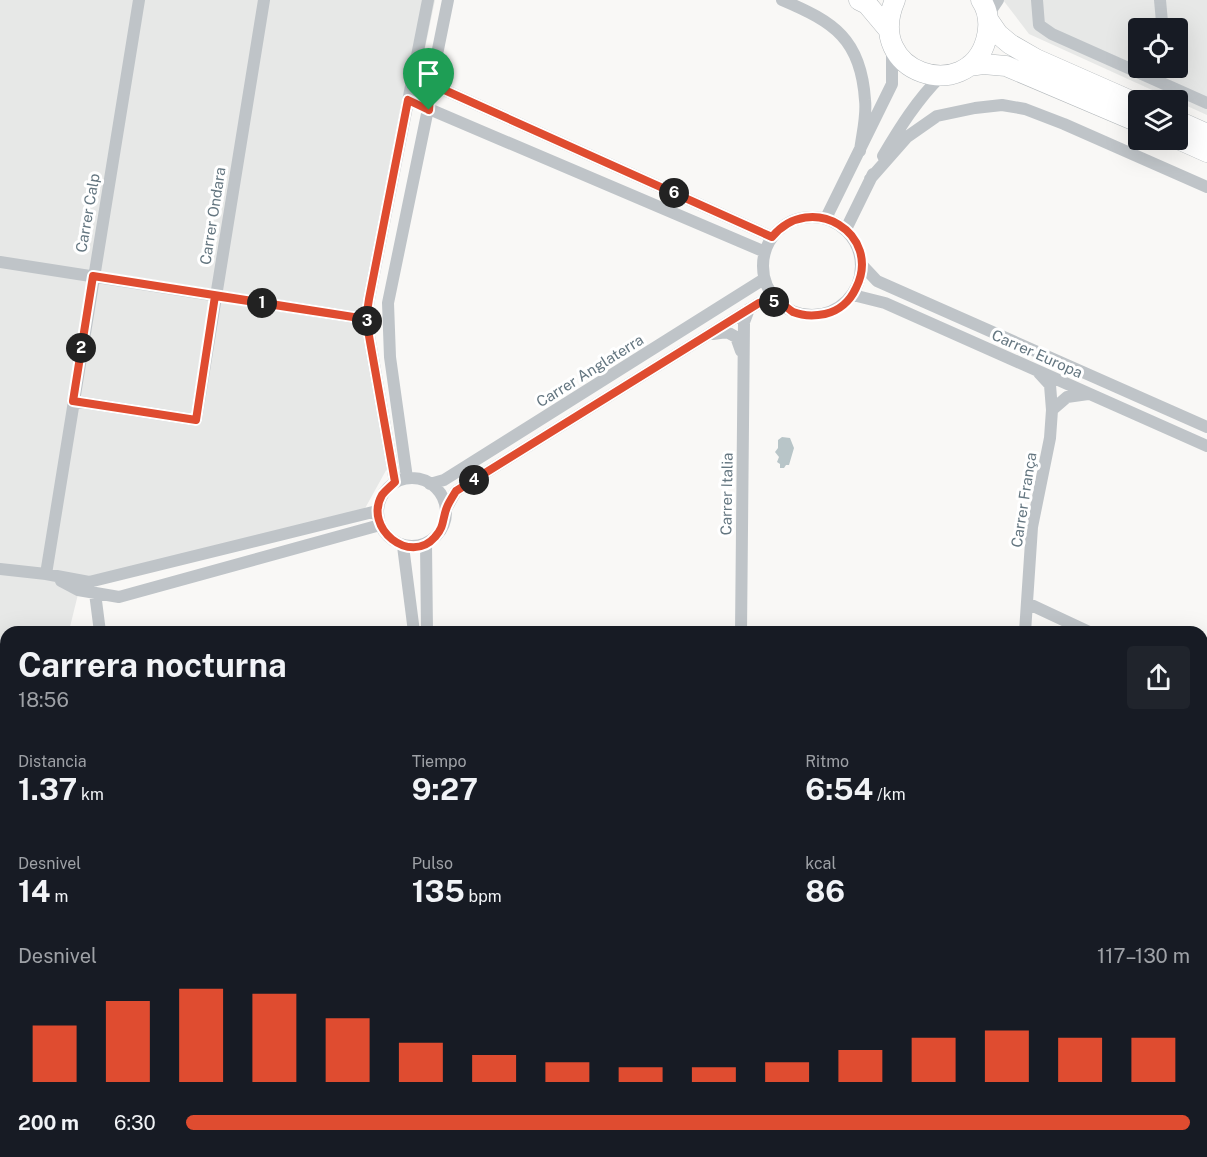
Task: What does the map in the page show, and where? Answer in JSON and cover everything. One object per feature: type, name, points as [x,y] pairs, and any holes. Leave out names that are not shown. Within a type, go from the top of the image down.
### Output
[{"type":"highway","points":[[859,0],[867,4],[890,37],[903,62],[921,73],[941,76],[956,73],[969,66],[978,57],[985,46],[988,34],[989,9]]},
{"type":"highway","points":[[890,37],[889,13],[895,0]]},
{"type":"highway","points":[[989,9],[998,34],[1028,54],[1128,99]]},
{"type":"highway","points":[[969,66],[983,64],[1006,66],[1032,75],[1128,118]]},
{"type":"highway","points":[[1188,125],[1207,134]]},
{"type":"highway","points":[[1188,143],[1207,152]]},
{"type":"street","name":"Carrer Calp","points":[[46,574],[139,0]]},
{"type":"street","name":"Carrer Ondara","points":[[73,401],[196,420],[264,0]]},
{"type":"street","points":[[401,480],[366,319],[428,0]]},
{"type":"street","points":[[401,480],[390,357],[388,303],[429,110],[431,84],[448,0]]},
{"type":"street","points":[[782,0],[814,14],[842,35],[858,58],[866,101],[860,151]]},
{"type":"street","points":[[1037,0],[1039,25],[1052,34],[1128,64]]},
{"type":"street","points":[[1160,0],[1162,18]]},
{"type":"street","points":[[826,218],[892,84],[890,37]]},
{"type":"street","points":[[846,229],[870,178],[906,117],[941,76]]},
{"type":"street","points":[[1159,78],[1207,103]]},
{"type":"street","points":[[408,100],[431,84]]},
{"type":"street","points":[[431,84],[772,237]]},
{"type":"street","points":[[408,100],[765,252]]},
{"type":"street","points":[[870,178],[907,137],[937,116],[1002,105],[1025,109],[1064,124],[1207,187]]},
{"type":"street","points":[[807,216],[826,218],[846,229],[859,248],[862,265],[860,280],[853,295],[828,313],[812,316],[794,312],[778,301],[768,288],[764,279],[765,252],[772,237],[785,224],[807,216]]},
{"type":"street","points":[[0,262],[366,319]]},
{"type":"street","name":"Carrer Europa","points":[[862,265],[877,281],[1207,427]]},
{"type":"street","name":"Carrer Anglaterra","points":[[430,484],[444,480],[764,279]]},
{"type":"street","name":"Carrer Europa","points":[[853,295],[885,303],[1207,446]]},
{"type":"street","name":"Carrer Anglaterra","points":[[446,509],[456,491],[759,303],[778,301]]},
{"type":"street","name":"Carrer Italia","points":[[741,626],[744,322],[749,309]]},
{"type":"street","points":[[709,334],[727,332],[736,337],[744,358]]},
{"type":"street","name":"Carrer França","points":[[1025,626],[1032,527],[1050,438],[1052,410],[1050,385],[1036,370]]},
{"type":"street","points":[[1052,410],[1066,397],[1089,393]]},
{"type":"street","points":[[419,479],[430,484],[443,499],[446,509],[443,526],[434,539],[426,544],[403,546],[393,541],[380,525],[377,511],[382,495],[401,480],[419,479]]},
{"type":"street","points":[[0,569],[89,582],[377,511]]},
{"type":"street","points":[[46,574],[78,590],[119,597],[380,525]]},
{"type":"street","points":[[426,544],[427,626]]},
{"type":"street","points":[[403,546],[413,626]]},
{"type":"street","points":[[96,593],[99,626]]},
{"type":"street","points":[[1027,603],[1076,626]]},
{"type":"shaded area","points":[[0,0],[435,0],[370,314],[389,465],[363,512],[81,582],[70,626],[0,626]]},
{"type":"shaded area","points":[[1003,0],[1207,0],[1207,115],[1188,106],[1188,90],[1152,90],[1029,34]]},
{"type":"shaded area","points":[[782,437],[790,438],[794,448],[789,465],[780,468],[777,462],[779,457],[775,452],[778,448],[778,440]]},
{"type":"route","points":[[429,110],[408,100],[366,319],[215,296],[196,420],[73,401],[93,276],[366,319],[395,482],[382,495],[377,511],[378,518],[385,534],[393,541],[403,546],[417,546],[434,539],[443,526],[446,509],[456,491],[759,303],[778,301],[794,312],[812,316],[828,313],[842,306],[853,295],[860,280],[862,259],[859,248],[846,229],[826,218],[807,216],[794,219],[785,224],[772,237],[431,84],[429,110]]}]
